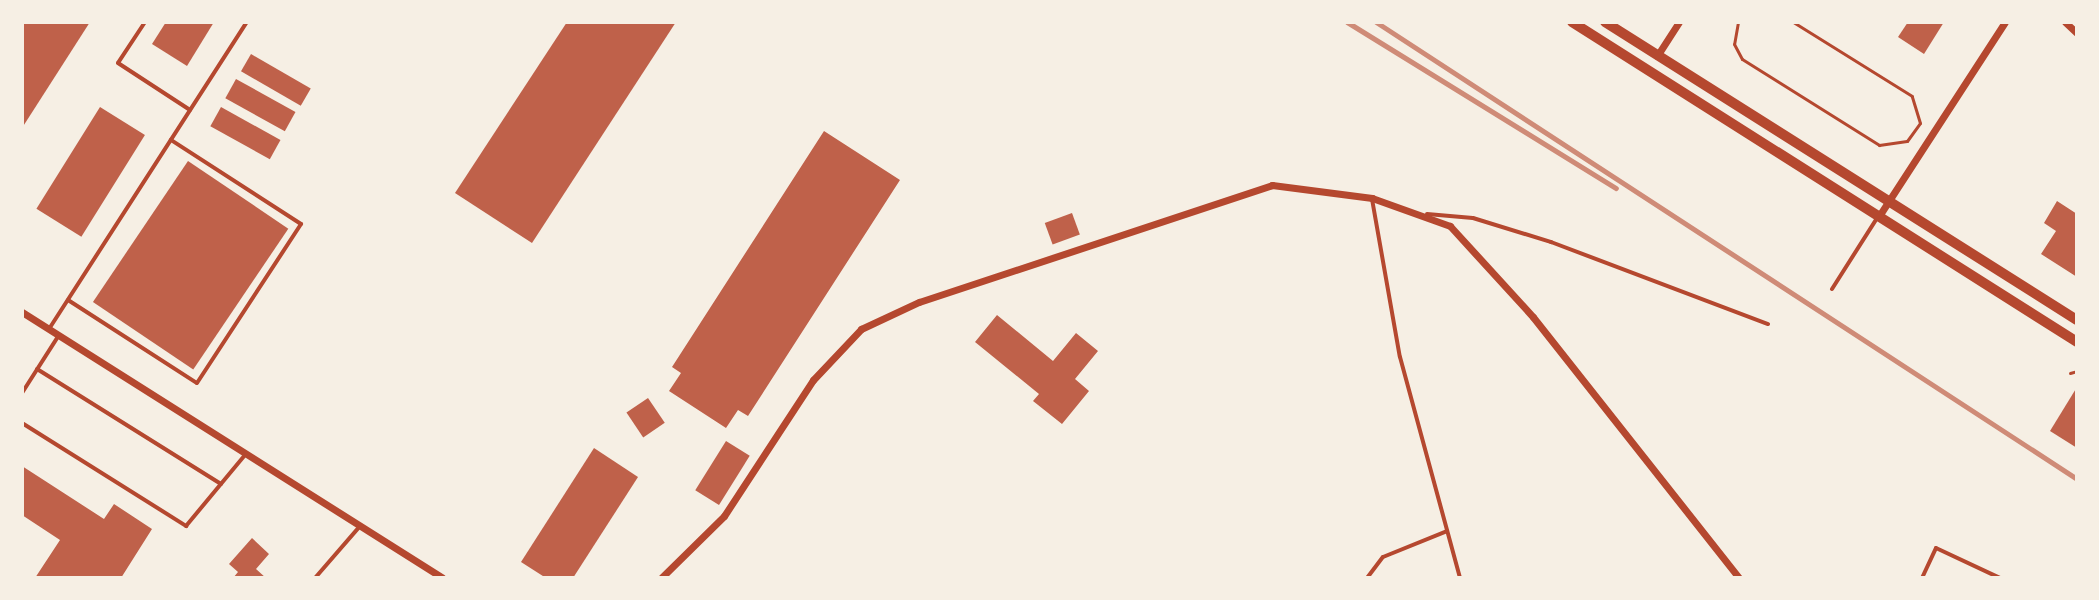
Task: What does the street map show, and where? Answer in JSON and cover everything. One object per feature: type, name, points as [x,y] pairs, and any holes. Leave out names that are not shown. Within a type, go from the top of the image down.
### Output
[{"type":"main road","points":[[1572,22],[2077,342]]},
{"type":"main road","points":[[1605,22],[2077,320]]},
{"type":"street","points":[[1657,56],[1679,22]]},
{"type":"street","points":[[1879,216],[2005,22]]},
{"type":"street","points":[[2065,22],[2077,33]]},
{"type":"street","points":[[661,578],[724,516],[798,400],[861,329],[1240,193],[1300,185],[1372,198],[1427,214],[1468,242],[1524,306],[1739,578]]},
{"type":"street","points":[[22,312],[442,578]]},
{"type":"lane","points":[[145,22],[118,63],[190,110]]},
{"type":"lane","points":[[49,329],[247,22]]},
{"type":"lane","points":[[68,300],[197,383],[301,224],[171,140]]},
{"type":"lane","points":[[1372,198],[1400,357],[1460,578]]},
{"type":"lane","points":[[1427,214],[1473,218],[1551,242],[1768,324]]},
{"type":"lane","points":[[1832,289],[1879,216]]},
{"type":"lane","points":[[22,393],[59,335]]},
{"type":"lane","points":[[37,369],[221,484]]},
{"type":"lane","points":[[22,423],[186,526],[246,454]]},
{"type":"lane","points":[[315,578],[360,526]]},
{"type":"lane","points":[[1367,578],[1383,557],[1447,531]]},
{"type":"lane","points":[[1922,578],[1936,548],[2000,578]]},
{"type":"lane","points":[[1728,578],[1729,566]]},
{"type":"path","points":[[1738,22],[1734,44],[1742,59],[1879,145],[1907,141],[1920,123],[1912,96],[1793,22]]},
{"type":"path","points":[[2070,373],[2077,371]]},
{"type":"building","points":[[22,22],[90,22],[22,128]]},
{"type":"building","points":[[166,22],[214,22],[187,66],[152,44]]},
{"type":"building","points":[[567,22],[676,22],[532,243],[455,193]]},
{"type":"building","points":[[1908,22],[1944,22],[1924,54],[1898,37]]},
{"type":"building","points":[[251,54],[311,88],[301,106],[241,71]]},
{"type":"building","points":[[236,79],[295,112],[285,131],[225,98]]},
{"type":"building","points":[[100,107],[145,135],[81,237],[36,209]]},
{"type":"building","points":[[221,107],[280,140],[270,159],[210,126]]},
{"type":"building","points":[[824,131],[900,180],[748,416],[738,410],[726,428],[669,391],[681,373],[672,367]]},
{"type":"building","points":[[188,161],[288,229],[193,370],[93,302]]},
{"type":"building","points":[[2057,201],[2077,214],[2077,277],[2041,254],[2056,231],[2044,223]]},
{"type":"building","points":[[1072,213],[1080,235],[1053,245],[1045,223]]},
{"type":"building","points":[[997,315],[1053,361],[1076,333],[1098,351],[1075,379],[1089,391],[1062,424],[1033,401],[1039,394],[975,342]]},
{"type":"building","points":[[2077,387],[2077,448],[2050,431]]},
{"type":"building","points":[[648,398],[665,423],[643,437],[626,413]]},
{"type":"building","points":[[726,441],[750,456],[719,505],[695,490]]},
{"type":"building","points":[[594,448],[638,477],[573,578],[546,578],[521,562]]},
{"type":"building","points":[[22,466],[104,519],[114,504],[152,529],[121,578],[35,578],[60,540],[22,515]]},
{"type":"building","points":[[252,538],[269,554],[256,569],[266,578],[233,578],[238,572],[229,564]]},
{"type":"railway","points":[[1347,22],[1616,188]]},
{"type":"railway","points":[[1376,22],[2077,479]]}]
